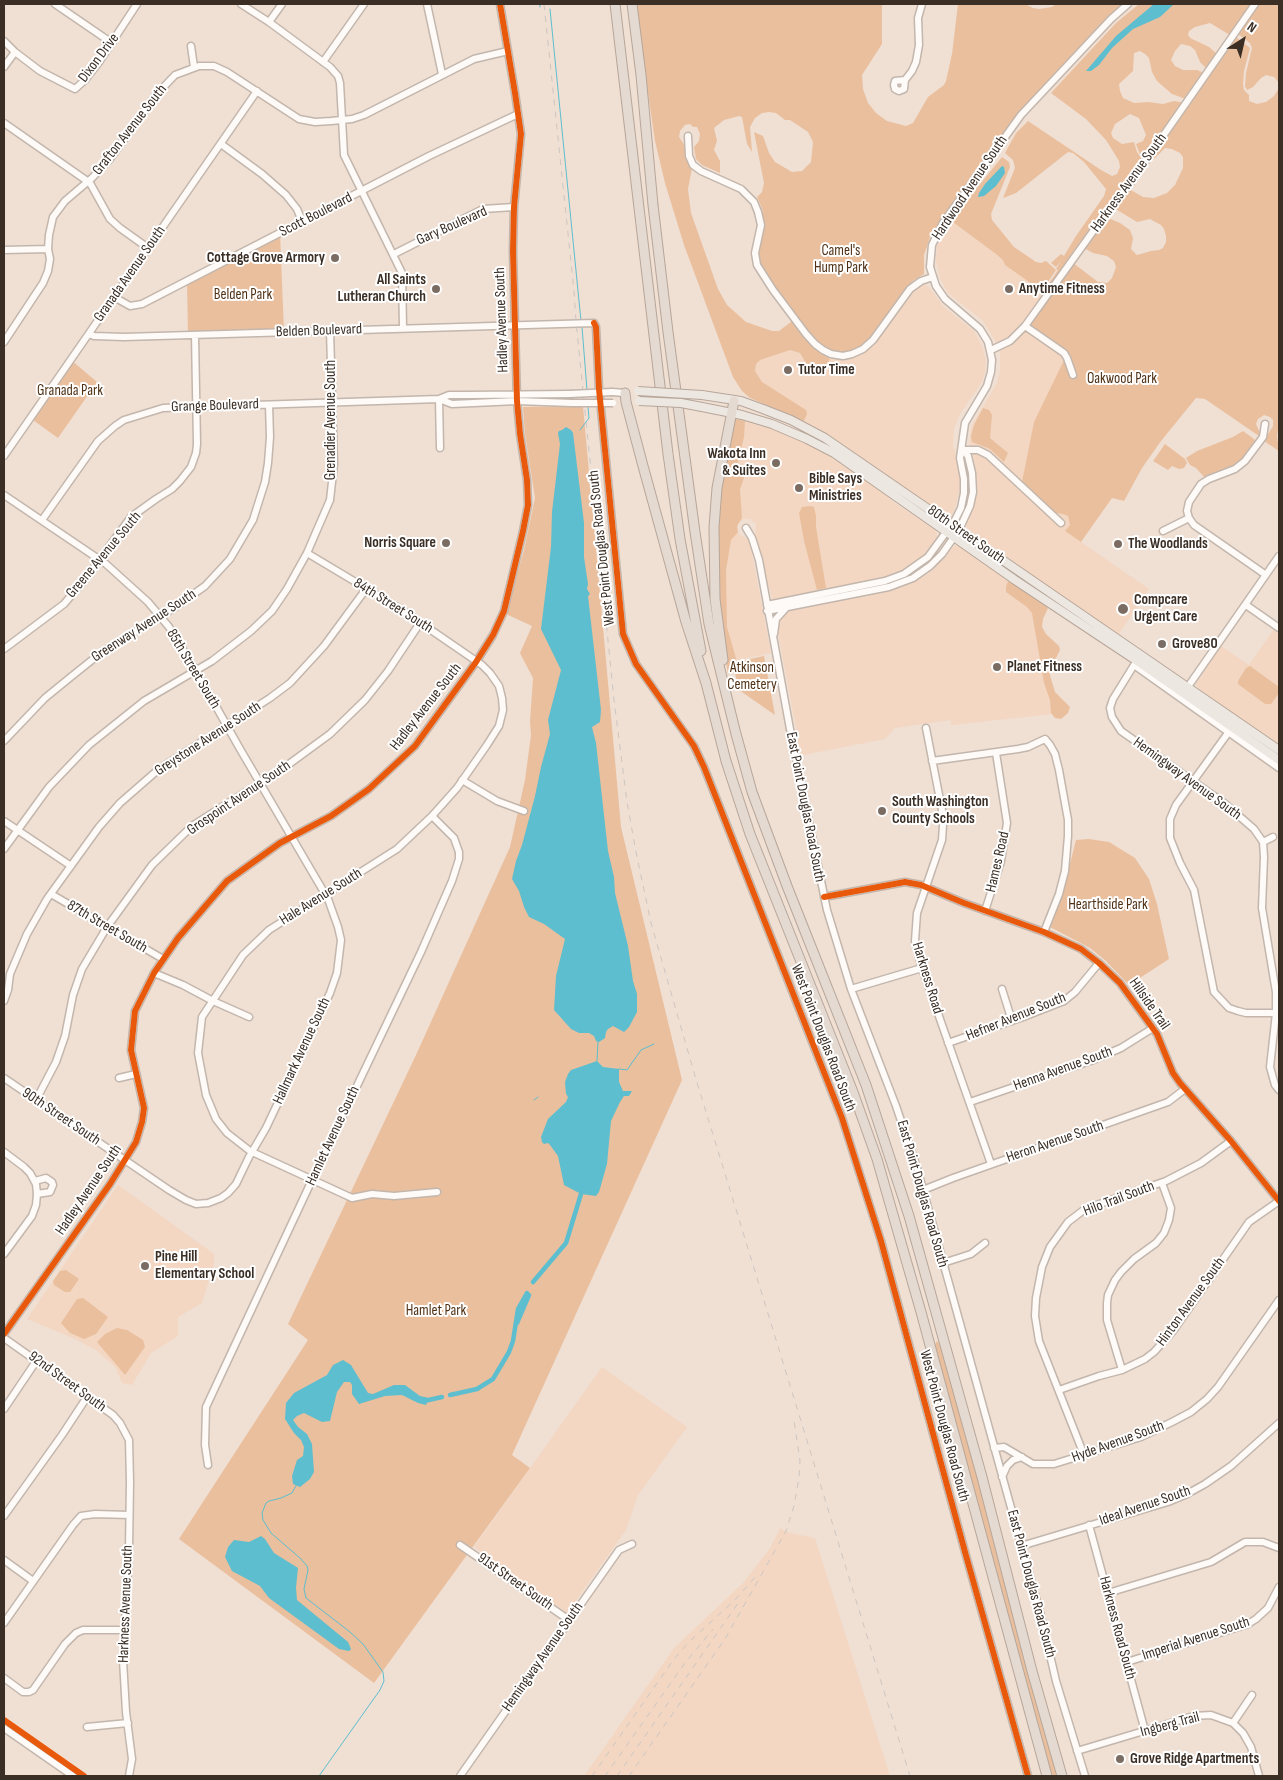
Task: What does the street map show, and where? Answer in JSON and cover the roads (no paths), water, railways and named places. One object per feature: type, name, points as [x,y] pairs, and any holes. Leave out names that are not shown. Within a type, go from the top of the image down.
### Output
[{"type":"highway","points":[[615,4],[668,454],[686,576],[706,683]]},
{"type":"highway","points":[[632,4],[668,332],[694,532],[709,624],[752,792],[866,1084],[909,1216],[982,1477],[1032,1671],[1062,1776]]},
{"type":"highway","points":[[626,397],[666,551],[706,683],[726,761],[750,834],[854,1092],[877,1159],[1047,1776]]},
{"type":"highway","points":[[734,402],[716,494],[713,558],[717,623],[736,734]]},
{"type":"main road","name":"80th Street South","points":[[626,397],[638,391],[702,395],[734,402],[740,401],[763,408],[812,430],[951,525],[1137,660]]},
{"type":"main road","name":"80th Street South","points":[[626,397],[639,401],[702,406],[732,413],[772,424],[821,446],[1137,660],[1279,750]]},
{"type":"main road","name":"80th Street South","points":[[1186,690],[1279,760]]},
{"type":"street","points":[[55,4],[112,43]]},
{"type":"street","name":"Dixon Drive","points":[[4,41],[40,71],[75,89],[85,80],[112,43],[136,4]]},
{"type":"street","points":[[241,4],[323,62],[338,76],[344,155],[402,273],[403,328]]},
{"type":"street","points":[[269,22],[282,4]]},
{"type":"street","points":[[323,62],[364,4]]},
{"type":"street","points":[[427,4],[442,74]]},
{"type":"street","name":"Hadley Avenue South","points":[[4,1336],[125,1161],[136,1142],[144,1108],[131,1050],[135,1011],[154,973],[188,925],[227,881],[280,843],[332,816],[369,789],[415,746],[476,662],[493,635],[507,600],[528,506],[527,480],[517,401],[513,251],[514,207],[521,134],[500,4]]},
{"type":"street","points":[[905,80],[912,71],[918,56],[918,18],[922,4]]},
{"type":"street","name":"Hardwood Avenue South","points":[[951,525],[958,514],[964,497],[964,478],[960,458],[962,436],[966,421],[990,379],[992,366],[991,350],[978,326],[945,299],[938,289],[933,277],[930,261],[932,244],[937,232],[1021,115],[1111,19],[1128,4]]},
{"type":"street","name":"Harkness Avenue South","points":[[991,350],[1012,340],[1025,326],[1131,182],[1255,4]]},
{"type":"street","points":[[191,46],[194,67]]},
{"type":"street","name":"Grafton Avenue South","points":[[4,342],[43,283],[48,271],[50,259],[48,248],[53,217],[65,201],[109,160],[151,102],[172,78],[194,67],[214,66],[227,72],[299,119],[315,122],[341,120],[364,115],[474,59],[508,51]]},
{"type":"street","points":[[4,67],[15,52]]},
{"type":"street","name":"Granada Avenue South","points":[[4,456],[256,91]]},
{"type":"street","name":"Scott Boulevard","points":[[114,297],[130,306],[142,304],[429,156],[518,114]]},
{"type":"street","points":[[4,123],[88,181],[94,188],[110,219],[148,248]]},
{"type":"street","points":[[688,136],[689,156],[692,164],[701,171],[741,189],[754,202],[761,225],[755,251],[757,266],[806,334],[823,350],[831,354],[844,356],[863,349],[873,340],[910,289],[921,281],[933,277]]},
{"type":"street","points":[[220,144],[262,174],[286,195],[297,209],[302,222]]},
{"type":"street","name":"Gary Boulevard","points":[[394,254],[483,208],[514,207]]},
{"type":"street","points":[[4,250],[48,248]]},
{"type":"street","name":"Belden Boulevard","points":[[89,334],[94,336],[124,337],[548,324],[560,321],[589,320],[594,323]]},
{"type":"street","name":"West Point Douglas Road South","points":[[594,323],[596,327],[599,389],[623,634],[636,664],[694,746],[704,767],[841,1116],[881,1241],[1028,1776]]},
{"type":"street","points":[[1025,326],[1064,353],[1073,375]]},
{"type":"street","name":"Grenadier Avenue South","points":[[4,849],[49,787],[89,745],[144,701],[212,661],[251,631],[272,611],[287,589],[307,553],[330,500],[334,464],[330,331]]},
{"type":"street","name":"Greene Avenue South","points":[[4,649],[64,604],[131,517],[172,489],[191,467],[197,444],[195,334]]},
{"type":"street","name":"Grange Boulevard","points":[[42,520],[98,441],[124,420],[163,408],[439,399],[449,395],[517,393],[570,394],[612,392],[626,397]]},
{"type":"street","name":"Grange Boulevard","points":[[439,399],[452,404],[517,401],[613,403],[626,397]]},
{"type":"street","points":[[439,399],[440,448]]},
{"type":"street","name":"Greenway Avenue South","points":[[4,741],[45,698],[72,676],[102,652],[205,586],[230,559],[253,520],[265,482],[268,463],[269,405]]},
{"type":"street","points":[[1265,424],[1263,437],[1244,462],[1230,472],[1207,480],[1199,487],[1188,503],[1187,511],[1188,518],[1194,525],[1266,575]]},
{"type":"street","points":[[962,450],[978,450],[988,454],[1061,523]]},
{"type":"street","name":"Hardwood Avenue South","points":[[958,530],[967,514],[973,492],[973,480],[968,456],[962,450]]},
{"type":"street","name":"85th Street South","points":[[4,495],[99,560],[129,583],[169,627],[325,895]]},
{"type":"street","points":[[1163,531],[1188,518]]},
{"type":"street","points":[[767,608],[884,581],[900,575],[924,560],[951,525]]},
{"type":"street","name":"East Point Douglas Road South","points":[[746,528],[756,550],[824,897],[851,989],[896,1106],[923,1190],[1041,1616],[1056,1681],[1085,1776]]},
{"type":"street","points":[[767,608],[786,608],[902,583],[930,566],[939,557],[958,530]]},
{"type":"street","name":"84th Street South","points":[[307,553],[420,623],[476,662]]},
{"type":"street","points":[[1186,690],[1279,556]]},
{"type":"street","name":"Greystone Avenue South","points":[[4,1001],[8,990],[10,974],[23,942],[51,894],[99,827],[145,781],[183,753],[270,698],[290,683],[324,646],[366,589]]},
{"type":"street","points":[[1246,605],[1279,628]]},
{"type":"street","points":[[774,646],[776,622],[779,614],[786,608]]},
{"type":"street","name":"Grospoint Avenue South","points":[[36,1100],[56,1062],[65,1036],[73,995],[82,969],[107,927],[152,865],[192,826],[314,747],[358,708],[388,671],[420,623]]},
{"type":"street","name":"80th Street South","points":[[1137,660],[1228,733],[1279,768]]},
{"type":"street","name":"Hemingway Avenue South","points":[[1137,660],[1113,699],[1110,708],[1112,717],[1121,731],[1245,820],[1263,842]]},
{"type":"street","name":"Hale Avenue South","points":[[436,1192],[394,1196],[372,1194],[352,1198],[252,1152],[227,1133],[216,1119],[206,1096],[198,1053],[202,1017],[238,962],[254,943],[269,930],[397,849],[432,816],[462,780],[499,726],[503,710],[502,698],[496,681],[490,673],[476,662]]},
{"type":"street","name":"Harkness Road","points":[[926,728],[942,810],[943,825],[942,840],[917,912],[915,941],[922,968],[991,1164]]},
{"type":"street","points":[[1228,733],[1173,810],[1170,819],[1170,838],[1194,890],[1214,992],[1229,1008],[1238,1012],[1276,1013]]},
{"type":"street","points":[[932,761],[1028,747],[1045,739],[1055,754],[1068,828],[1065,871],[1059,894],[1044,932]]},
{"type":"street","name":"Hames Road","points":[[985,911],[1001,861],[1007,823],[996,753]]},
{"type":"street","points":[[462,780],[497,801],[524,811]]},
{"type":"street","name":"Hamlet Avenue South","points":[[208,1465],[205,1445],[206,1407],[312,1180],[422,952],[452,881],[460,852],[454,838],[432,816]]},
{"type":"street","points":[[4,821],[70,866]]},
{"type":"street","points":[[1273,837],[1263,842],[1262,908],[1277,984],[1270,1067],[1279,1090]]},
{"type":"street","name":"Hillside Trail","points":[[824,897],[904,882],[926,886],[985,911],[1044,932],[1081,950],[1099,963],[1120,983],[1153,1028],[1165,1051],[1173,1073],[1279,1201]]},
{"type":"street","name":"87th Street South","points":[[51,894],[164,959]]},
{"type":"street","name":"Hallmark Avenue South","points":[[224,1196],[236,1184],[266,1128],[330,992],[337,972],[341,940],[338,927],[325,895]]},
{"type":"street","name":"Hefner Avenue South","points":[[948,1043],[1064,1001],[1079,987],[1099,963]]},
{"type":"street","points":[[851,989],[922,968]]},
{"type":"street","name":"87th Street South","points":[[154,973],[249,1017]]},
{"type":"street","points":[[1002,989],[1012,1021]]},
{"type":"street","name":"Henna Avenue South","points":[[970,1102],[1092,1060],[1121,1048],[1153,1028]]},
{"type":"street","points":[[119,1078],[136,1074]]},
{"type":"street","name":"90th Street South","points":[[4,1078],[125,1161],[191,1202],[208,1203],[224,1196]]},
{"type":"street","name":"Heron Avenue South","points":[[923,1190],[1168,1102],[1185,1089]]},
{"type":"street","name":"Hilo Trail South","points":[[1084,1455],[1039,1341],[1035,1316],[1036,1298],[1050,1247],[1068,1222],[1085,1209],[1162,1182],[1201,1163],[1231,1141]]},
{"type":"street","points":[[4,1152],[24,1167],[34,1181],[37,1194],[36,1206],[32,1216],[4,1254]]},
{"type":"street","points":[[34,1181],[46,1178],[53,1185],[50,1192],[37,1194]]},
{"type":"street","points":[[1122,1370],[1107,1320],[1107,1303],[1115,1280],[1121,1272],[1134,1259],[1156,1243],[1164,1232],[1171,1208],[1162,1182]]},
{"type":"street","name":"Hinton Avenue South","points":[[1059,1390],[1122,1370],[1145,1359],[1154,1352],[1173,1330],[1249,1222],[1279,1201]]},
{"type":"street","points":[[943,1263],[971,1254],[985,1243]]},
{"type":"street","name":"Hyde Avenue South","points":[[994,1448],[1004,1447],[1034,1464],[1054,1464],[1141,1437],[1191,1412],[1218,1387],[1279,1300]]},
{"type":"street","name":"92nd Street South","points":[[4,1336],[113,1416],[125,1432]]},
{"type":"street","points":[[4,1409],[37,1360]]},
{"type":"street","points":[[4,1516],[87,1397]]},
{"type":"street","name":"Ideal Avenue South","points":[[1021,1546],[1168,1502],[1187,1494],[1231,1466],[1279,1423]]},
{"type":"street","name":"Harkness Avenue South","points":[[125,1432],[129,1440],[130,1482],[129,1549],[123,1660],[132,1759],[129,1776]]},
{"type":"street","points":[[1002,1477],[1007,1466],[1013,1460],[1022,1457]]},
{"type":"street","points":[[4,1623],[81,1516],[95,1514],[129,1515]]},
{"type":"street","name":"Harkness Road South","points":[[1089,1525],[1145,1731]]},
{"type":"street","points":[[1108,1593],[1210,1562],[1245,1542],[1263,1542],[1279,1548]]},
{"type":"street","name":"Hemingway Avenue South","points":[[460,1776],[619,1550],[632,1544]]},
{"type":"street","name":"91st Street South","points":[[460,1545],[569,1620]]},
{"type":"street","points":[[4,1560],[33,1581]]},
{"type":"street","name":"Imperial Avenue South","points":[[1126,1662],[1248,1624],[1268,1608],[1279,1587]]},
{"type":"street","points":[[4,1678],[23,1692],[29,1692],[33,1690],[65,1644],[76,1633],[83,1630],[124,1630]]},
{"type":"street","points":[[1252,1695],[1233,1723],[1247,1739],[1259,1776]]},
{"type":"street","name":"Ingberg Trail","points":[[1077,1751],[1202,1715],[1219,1717],[1233,1723]]},
{"type":"street","points":[[87,1727],[128,1724]]},
{"type":"street","points":[[4,1728],[73,1776]]},
{"type":"water","points":[[1154,4],[1174,4],[1160,17],[1133,29],[1112,48],[1099,65],[1091,71],[1086,71],[1116,36]]},
{"type":"water","points":[[1002,166],[1005,173],[996,186],[984,196],[978,197],[985,184]]},
{"type":"water","points":[[566,427],[573,433],[584,523],[584,557],[587,589],[590,594],[588,596],[601,710],[600,722],[592,727],[596,743],[608,851],[614,877],[615,893],[637,994],[637,1012],[629,1027],[624,1032],[613,1026],[606,1032],[605,1038],[599,1042],[589,1033],[579,1033],[571,1029],[554,1010],[556,976],[565,939],[544,924],[529,917],[512,879],[550,734],[548,720],[561,670],[541,629],[551,547],[552,512],[560,444],[558,433]]},
{"type":"water","points":[[597,1061],[603,1067],[619,1069],[619,1082],[623,1091],[632,1091],[629,1096],[624,1096],[611,1121],[607,1164],[599,1192],[596,1196],[581,1194],[564,1185],[558,1156],[548,1143],[544,1144],[542,1142],[541,1137],[548,1119],[566,1102],[568,1097],[565,1082],[568,1074],[571,1070]]},
{"type":"water","points":[[343,1360],[351,1365],[368,1393],[373,1394],[394,1385],[405,1385],[420,1396],[429,1398],[426,1405],[402,1395],[385,1396],[359,1404],[352,1394],[350,1382],[344,1382],[337,1392],[330,1421],[322,1422],[304,1413],[293,1420],[307,1434],[312,1444],[314,1472],[310,1479],[300,1487],[293,1484],[292,1476],[297,1460],[303,1456],[304,1447],[285,1419],[286,1403],[294,1393],[327,1375],[333,1365]]},
{"type":"water","points":[[261,1536],[274,1553],[298,1568],[297,1600],[348,1642],[351,1649],[349,1651],[339,1649],[269,1598],[260,1586],[232,1571],[225,1557],[228,1547],[234,1540],[249,1542]]},
{"type":"waterway","points":[[550,9],[581,321]]},
{"type":"waterway","points":[[582,327],[587,390]]},
{"type":"waterway","points":[[580,430],[589,418],[588,407]]},
{"type":"waterway","points":[[597,1061],[598,1042]]},
{"type":"waterway","points":[[619,1069],[627,1070],[641,1050],[654,1044]]},
{"type":"waterway","points":[[534,1100],[538,1097]]},
{"type":"waterway","points":[[533,1282],[566,1243],[581,1194]]},
{"type":"waterway","points":[[450,1395],[477,1389],[493,1379],[509,1352],[513,1341],[518,1309],[527,1293]]},
{"type":"waterway","points":[[517,1323],[529,1295]]},
{"type":"waterway","points":[[424,1401],[442,1397]]},
{"type":"waterway","points":[[297,1484],[292,1493],[266,1503],[262,1513],[263,1520],[271,1533],[307,1566],[308,1570],[304,1589],[306,1598],[363,1644],[383,1672],[384,1681],[380,1690],[319,1776]]},
{"type":"railway","points":[[544,4],[614,700],[627,802],[636,852],[651,923],[695,1076],[910,1776]]},
{"type":"railway","points":[[629,1776],[725,1639],[786,1531],[794,1506],[799,1478],[800,1461],[794,1420]]},
{"type":"railway","points":[[592,1776],[674,1659],[690,1641],[735,1600],[756,1576]]},
{"type":"railway","points":[[617,1776],[741,1599]]},
{"type":"railway","points":[[605,1776],[685,1663],[713,1629]]},
{"type":"place","name":"Cottage Grove Armory","points":[[335,258]]},
{"type":"place","name":"All Saints Lutheran Church","points":[[436,289]]},
{"type":"place","name":"Anytime Fitness","points":[[1009,289]]},
{"type":"place","name":"Tutor Time","points":[[788,370]]},
{"type":"place","name":"Wakota Inn & Suites","points":[[776,463]]},
{"type":"place","name":"Bible Says Ministries","points":[[799,488]]},
{"type":"place","name":"Norris Square","points":[[446,543]]},
{"type":"place","name":"The Woodlands","points":[[1118,544]]},
{"type":"place","name":"Compcare Urgent Care","points":[[1123,609]]},
{"type":"place","name":"Grove80","points":[[1162,644]]},
{"type":"place","name":"Planet Fitness","points":[[997,667]]},
{"type":"place","name":"South Washington County Schools","points":[[882,811]]},
{"type":"place","name":"Pine Hill Elementary School","points":[[145,1266]]},
{"type":"place","name":"Grove Ridge Apartments","points":[[1120,1759]]},
{"type":"park label","name":"Camel's Hump Park","points":[[841,260]]},
{"type":"park label","name":"Belden Park","points":[[243,295]]},
{"type":"park label","name":"Oakwood Park","points":[[1122,379]]},
{"type":"park label","name":"Granada Park","points":[[70,391]]},
{"type":"park label","name":"Atkinson Cemetery","points":[[752,676]]},
{"type":"park label","name":"Hearthside Park","points":[[1108,905]]},
{"type":"park label","name":"Hamlet Park","points":[[436,1311]]}]
